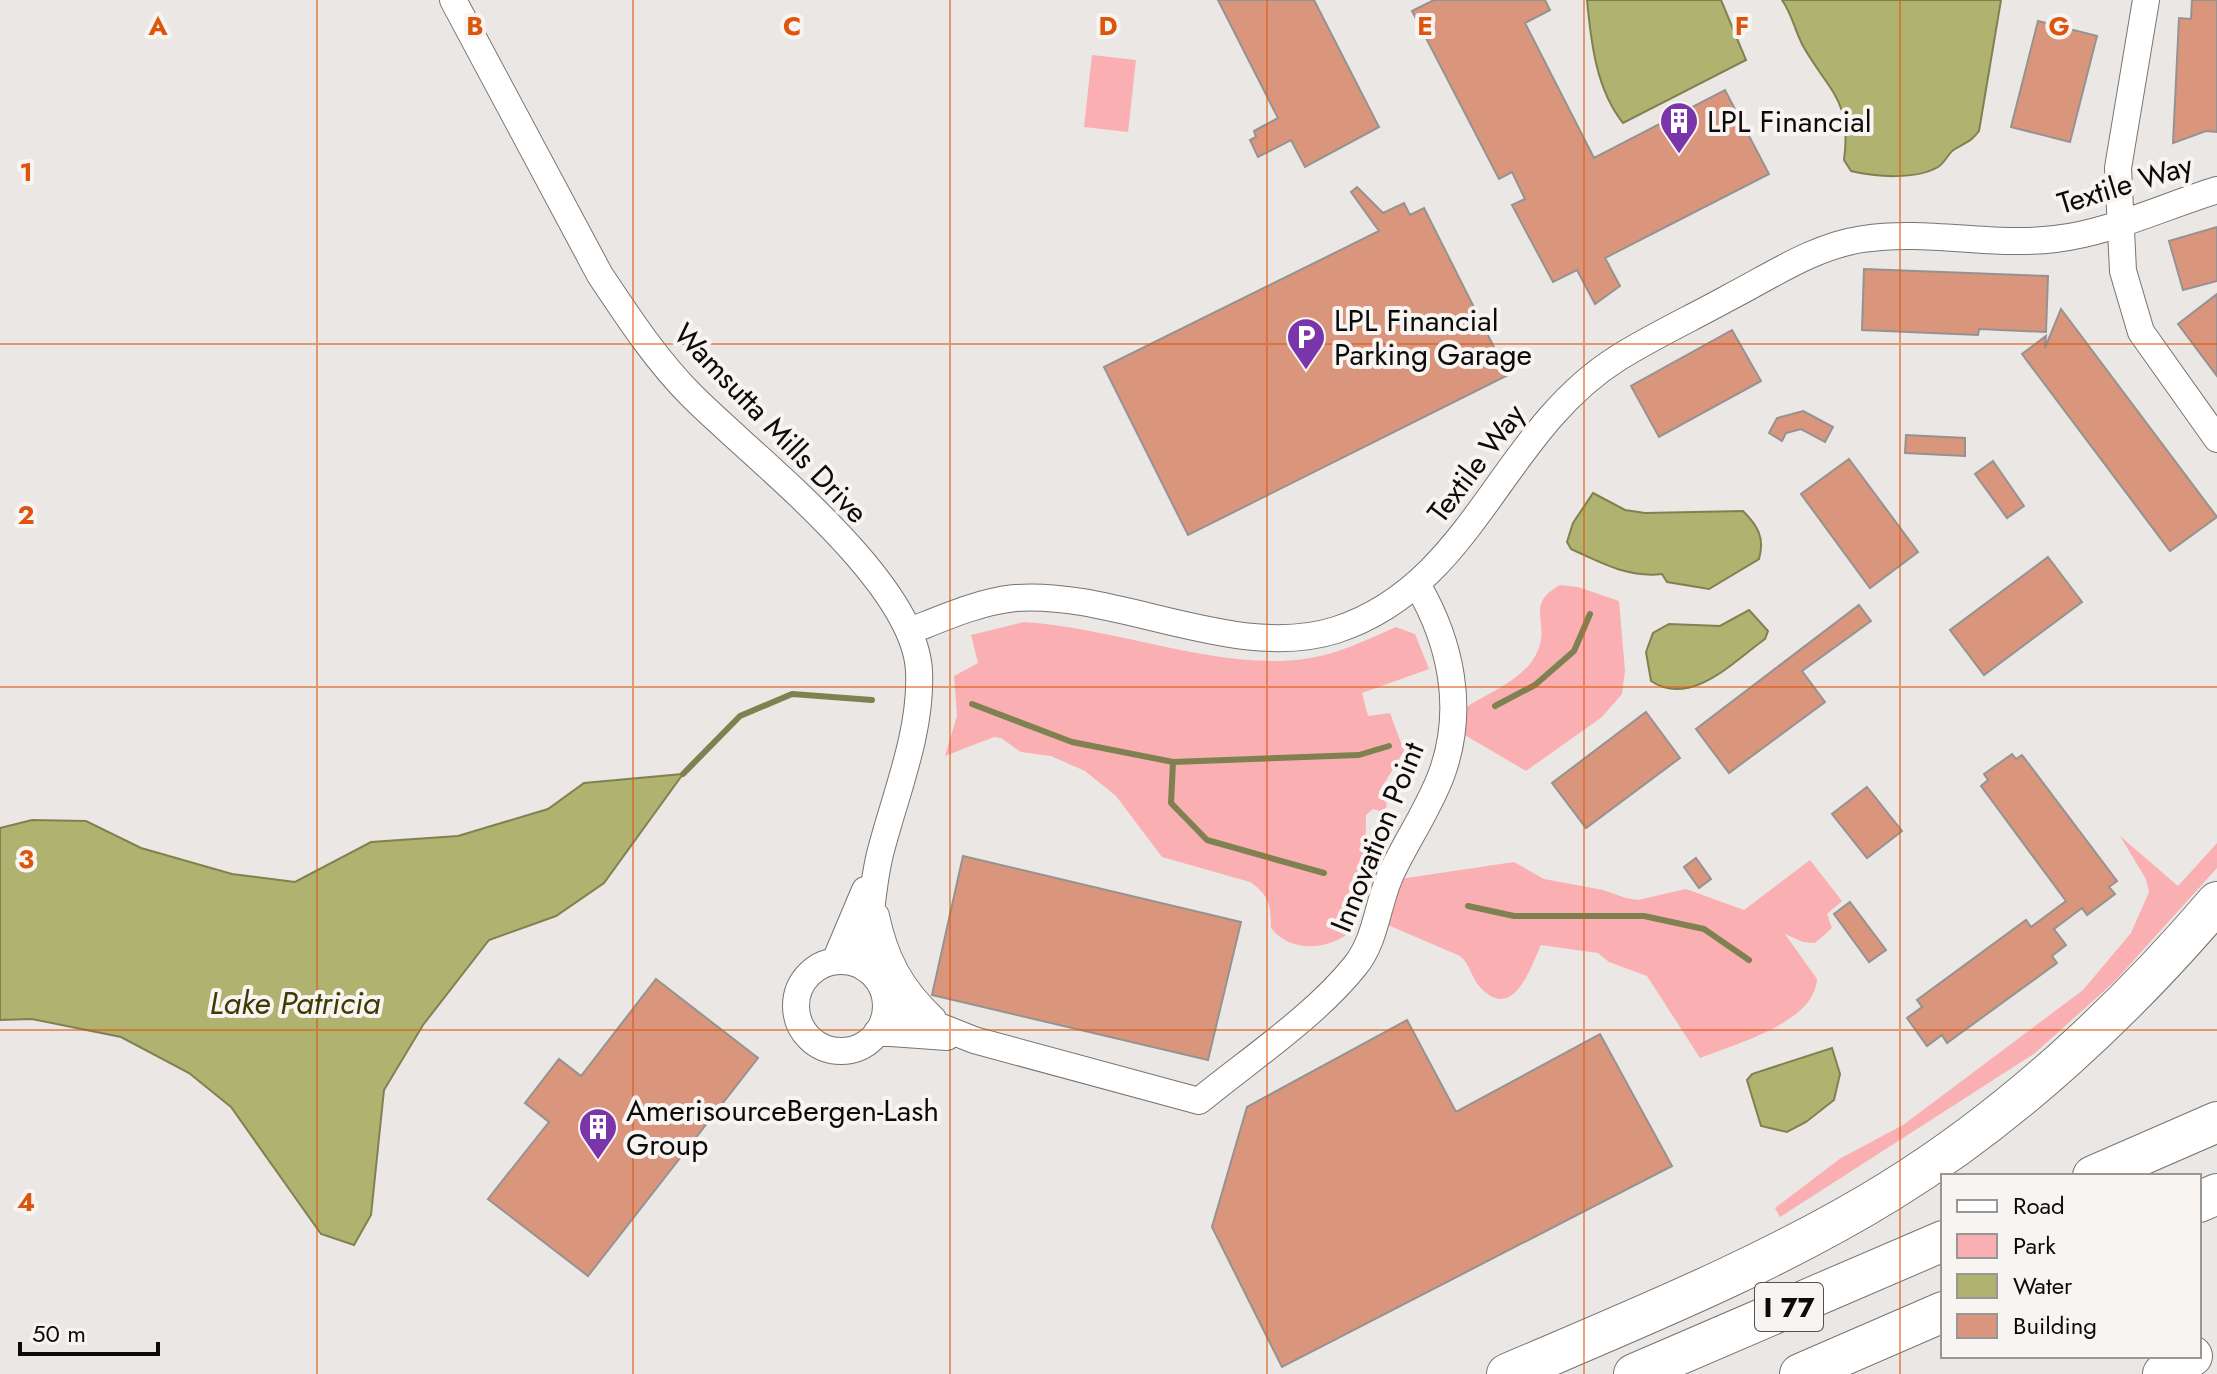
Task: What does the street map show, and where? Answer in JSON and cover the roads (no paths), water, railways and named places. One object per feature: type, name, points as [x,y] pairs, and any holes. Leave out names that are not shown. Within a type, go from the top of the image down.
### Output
[{"type":"highway","points":[[1507,1374],[1797,1242],[1892,1190],[1969,1135],[2094,1032],[2160,968],[2217,902]]},
{"type":"highway","points":[[2098,1174],[2217,1122]]},
{"type":"highway","name":"I 77","points":[[1634,1374],[1941,1242]]},
{"type":"highway","name":"I 77","points":[[1800,1374],[1941,1313]]},
{"type":"highway","points":[[2163,1374],[2189,1358]]},
{"type":"street","points":[[2146,0],[2118,168],[2123,271],[2141,332],[2217,439]]},
{"type":"street","name":"Wamsutta Mills Drive","points":[[453,1],[600,275],[625,313],[690,394],[873,571],[910,631]]},
{"type":"street","name":"Textile Way","points":[[910,631],[979,605],[1016,598],[1060,600],[1286,639],[1315,636],[1357,622],[1418,586],[1435,569],[1543,425],[1577,391],[1615,360],[1814,253],[1860,239],[1905,235],[2054,239],[2217,190]]},
{"type":"street","name":"Innovation Point","points":[[886,1005],[974,1040],[1199,1101],[1304,1015],[1354,968],[1373,934],[1392,873],[1441,774],[1452,731],[1454,711],[1448,658],[1418,586]]},
{"type":"street","points":[[865,968],[879,858],[917,702],[919,668],[910,631]]},
{"type":"street","points":[[835,961],[879,858]]},
{"type":"street","points":[[873,902],[892,970],[916,1003],[942,1027]]},
{"type":"street","points":[[835,961],[858,963],[865,968],[881,984],[886,1005],[877,1032],[863,1046],[835,1051],[809,1038],[801,1026],[797,996],[803,981],[813,970],[835,961]]},
{"type":"street","name":"Innovation Point","points":[[877,1032],[974,1040]]},
{"type":"water","points":[[1587,0],[1721,0],[1746,60],[1623,123],[1601,80]]},
{"type":"water","points":[[1782,0],[2001,0],[1979,131],[1929,171],[1895,176],[1851,171],[1844,160],[1846,140],[1842,110],[1803,46]]},
{"type":"water","points":[[1593,493],[1625,510],[1645,513],[1743,511],[1759,533],[1759,559],[1709,589],[1667,582],[1662,574],[1626,572],[1604,564],[1571,549],[1567,542],[1573,523]]},
{"type":"water","points":[[1749,610],[1768,631],[1765,639],[1726,669],[1696,685],[1681,689],[1666,688],[1651,681],[1646,652],[1653,633],[1669,624],[1720,626]]},
{"type":"water","name":"Lake Patricia","points":[[683,774],[604,883],[556,916],[489,940],[423,1025],[384,1090],[371,1215],[354,1245],[321,1234],[231,1107],[189,1073],[121,1037],[32,1019],[0,1020],[0,828],[32,820],[86,821],[141,848],[232,874],[295,882],[371,842],[458,836],[548,809],[584,783]]},
{"type":"water","points":[[1832,1048],[1840,1074],[1834,1100],[1806,1122],[1787,1132],[1761,1126],[1747,1080],[1752,1074]]},
{"type":"waterway","points":[[1495,706],[1535,685],[1574,651],[1590,614]]},
{"type":"waterway","points":[[683,774],[740,716],[792,694],[872,700]]},
{"type":"waterway","points":[[972,704],[1072,742],[1173,762],[1359,755],[1389,746]]},
{"type":"waterway","points":[[1173,762],[1171,803],[1207,840],[1324,873]]},
{"type":"waterway","points":[[1468,906],[1514,916],[1644,916],[1704,929],[1749,960]]},
{"type":"place","name":"LPL Financial","points":[[1679,155]]},
{"type":"place","name":"LPL Financial Parking Garage","points":[[1306,371]]},
{"type":"place","name":"AmerisourceBergen-Lash Group","points":[[598,1161]]}]
